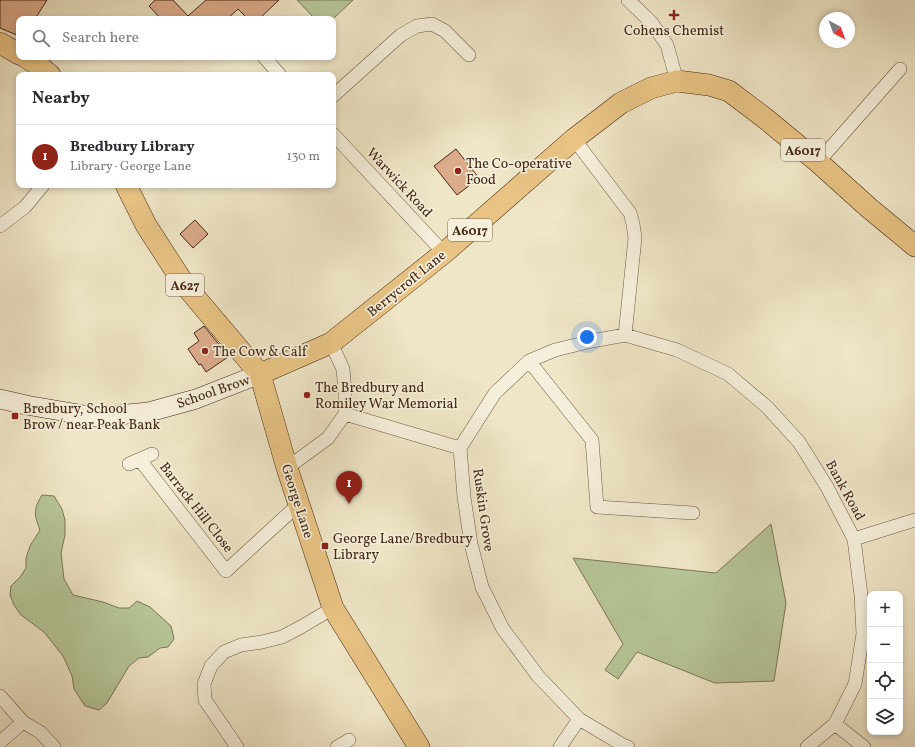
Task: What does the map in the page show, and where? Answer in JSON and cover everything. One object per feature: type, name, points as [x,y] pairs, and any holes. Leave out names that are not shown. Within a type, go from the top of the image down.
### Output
[{"type":"main road","points":[[0,43],[16,52]]},
{"type":"main road","points":[[30,60],[46,72]]},
{"type":"main road","name":"Berrycroft Lane","points":[[260,374],[331,343],[444,253],[574,139],[621,103],[651,88],[677,81]]},
{"type":"main road","name":"A6017","points":[[677,81],[708,85],[728,91],[766,119],[818,162],[869,208],[915,246]]},
{"type":"main road","name":"A627","points":[[128,188],[146,225],[184,284],[260,374]]},
{"type":"main road","name":"School Brow","points":[[0,399],[96,417],[149,412],[196,399],[260,374]]},
{"type":"main road","name":"George Lane","points":[[260,374],[287,468],[333,608],[419,747]]},
{"type":"street","points":[[628,0],[651,22],[667,45],[677,81]]},
{"type":"street","points":[[336,93],[401,35],[417,26],[432,24],[445,31],[469,55]]},
{"type":"street","points":[[267,60],[277,72]]},
{"type":"street","points":[[818,162],[900,69]]},
{"type":"street","name":"Warwick Road","points":[[336,137],[444,253]]},
{"type":"street","points":[[345,414],[460,448],[495,393],[529,361],[562,348],[625,335],[635,238],[633,224],[630,214],[574,139]]},
{"type":"street","points":[[0,226],[25,207],[41,188]]},
{"type":"street","name":"Bank Road","points":[[625,335],[677,350],[728,374],[767,407],[799,442],[827,487],[854,539],[861,595],[863,634],[855,684],[835,724],[807,747]]},
{"type":"street","points":[[287,468],[328,438],[345,414],[343,369],[331,343]]},
{"type":"street","points":[[529,361],[592,440],[597,507],[693,513]]},
{"type":"street","name":"Ruskin Grove","points":[[460,448],[464,497],[471,544],[482,587],[507,635],[538,676],[579,719]]},
{"type":"street","name":"Barrack Hill Close","points":[[152,454],[135,462],[226,571],[299,504]]},
{"type":"street","points":[[854,539],[915,520]]},
{"type":"street","points":[[237,747],[205,700],[204,684],[211,666],[224,652],[241,645],[282,637],[333,608]]},
{"type":"street","points":[[0,696],[23,722],[40,732],[54,747]]},
{"type":"street","points":[[560,747],[579,719],[623,746],[628,747]]},
{"type":"street","points":[[0,742],[23,722]]},
{"type":"street","points":[[835,724],[864,747]]},
{"type":"street","points":[[337,747],[349,740]]},
{"type":"green space","points":[[297,0],[353,0],[336,16],[312,16]]},
{"type":"green space","points":[[42,495],[54,496],[62,509],[65,520],[65,535],[61,553],[64,579],[73,595],[103,602],[119,608],[129,608],[137,601],[150,607],[171,626],[174,639],[168,647],[160,648],[148,657],[139,658],[129,666],[107,703],[99,710],[85,706],[74,689],[72,676],[63,656],[44,632],[21,615],[14,605],[10,595],[11,586],[26,568],[26,558],[30,546],[40,530],[35,512]]},
{"type":"green space","points":[[771,524],[786,603],[774,681],[715,683],[637,652],[618,679],[605,670],[623,644],[573,558],[716,573]]},
{"type":"building","points":[[0,0],[47,0],[37,16],[16,16],[16,35],[0,28]]},
{"type":"building","points":[[155,0],[173,0],[188,16],[158,16],[149,6]]},
{"type":"building","points":[[206,0],[279,0],[262,16],[245,16],[238,9],[230,16],[188,16]]},
{"type":"building","points":[[456,149],[479,178],[457,195],[434,166]]},
{"type":"building","points":[[195,220],[208,234],[193,248],[180,234]]},
{"type":"building","points":[[204,326],[228,357],[206,372],[188,349],[199,341],[194,333]]},
{"type":"place","name":"Cohens Chemist","points":[[674,15]]},
{"type":"place","name":"The Co-operative Food","points":[[458,171]]},
{"type":"place","name":"The Cow & Calf","points":[[205,351]]},
{"type":"place","name":"The Bredbury and Romiley War Memorial","points":[[307,395]]},
{"type":"place","name":"Bredbury, School Brow / near Peak Bank","points":[[15,416]]},
{"type":"place","name":"Bredbury Library","points":[[349,504]]},
{"type":"place","name":"George Lane/Bredbury Library","points":[[325,546]]}]
